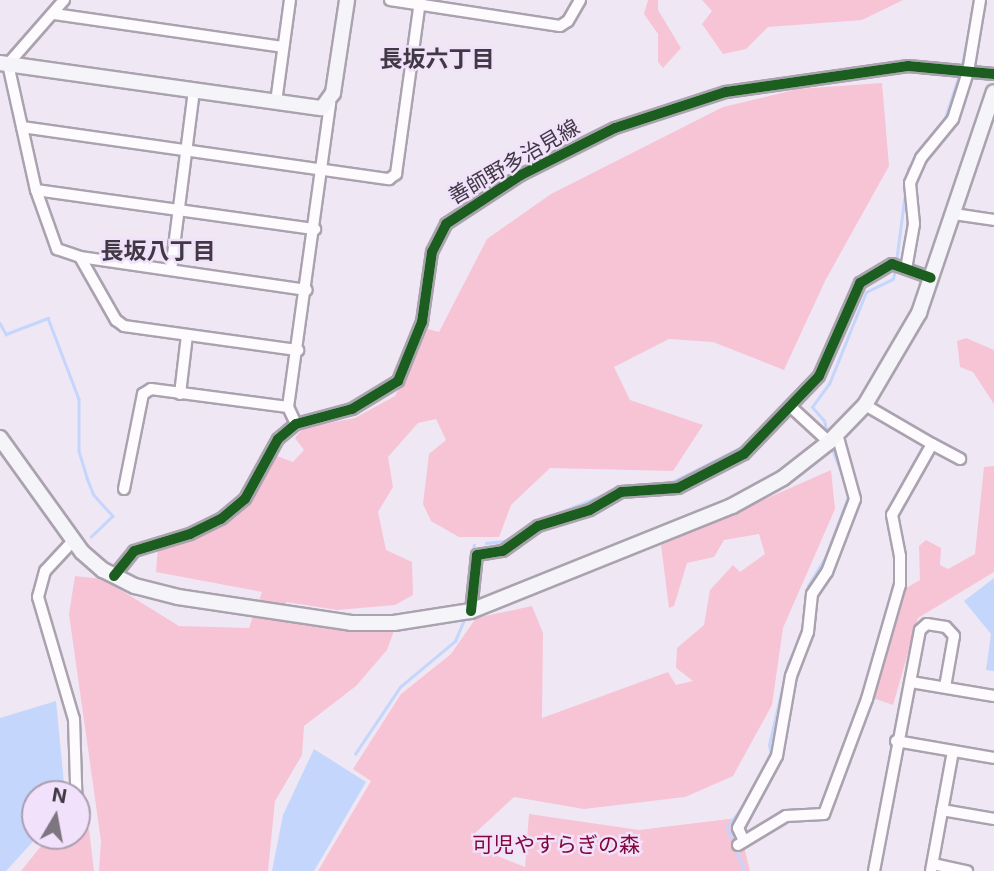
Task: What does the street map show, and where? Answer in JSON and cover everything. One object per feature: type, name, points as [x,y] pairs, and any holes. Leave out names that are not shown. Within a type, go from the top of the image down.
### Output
[{"type":"main road","points":[[4,63],[321,108],[330,103],[347,0]]},
{"type":"main road","points":[[0,438],[73,541],[114,576],[178,597],[351,622],[394,623],[471,611],[732,506],[783,478],[865,405],[913,324],[954,214],[994,92]]},
{"type":"street","points":[[64,0],[54,13],[38,24],[4,63],[36,190],[57,249],[80,257],[307,290]]},
{"type":"street","points":[[275,102],[290,0]]},
{"type":"street","points":[[390,0],[419,2],[560,26],[568,21],[580,0]]},
{"type":"street","points":[[900,267],[914,224],[912,177],[921,158],[953,120],[968,72],[980,0]]},
{"type":"street","points":[[22,127],[323,167],[389,179],[396,174],[419,2]]},
{"type":"street","points":[[54,13],[283,47]]},
{"type":"street","name":"善師野多治見線","points":[[296,424],[352,409],[398,381],[418,334],[432,252],[446,224],[521,175],[615,128],[726,92],[908,65],[994,75]]},
{"type":"street","points":[[171,270],[194,90]]},
{"type":"street","points":[[114,576],[134,551],[190,534],[221,519],[245,499],[278,439],[296,424],[288,407],[307,290],[330,103]]},
{"type":"street","points":[[36,190],[315,229]]},
{"type":"street","points":[[954,214],[994,220]]},
{"type":"street","points":[[80,257],[116,320],[124,326],[298,350]]},
{"type":"street","points":[[471,611],[477,555],[503,551],[538,527],[590,510],[621,492],[678,488],[753,448],[819,376],[860,283],[900,267],[931,278]]},
{"type":"street","points":[[180,394],[187,335]]},
{"type":"street","points":[[124,489],[144,394],[150,389],[288,407]]},
{"type":"street","points":[[865,405],[960,459]]},
{"type":"street","points":[[791,407],[805,421],[829,437],[855,499],[827,572],[812,594],[808,632],[791,676],[778,756],[738,828],[741,843],[786,816],[824,814],[867,699],[900,585],[901,556],[892,515],[932,444]]},
{"type":"street","points":[[73,541],[45,571],[38,597],[74,719],[76,780]]},
{"type":"street","points":[[874,871],[896,741],[911,682],[920,630],[927,624],[946,627],[954,636],[945,687]]},
{"type":"street","points":[[911,682],[994,696]]},
{"type":"street","points":[[896,741],[994,758]]},
{"type":"street","points":[[953,751],[932,868],[967,871]]},
{"type":"street","points":[[942,810],[994,819]]},
{"type":"green space","points":[[648,0],[658,0],[658,10],[681,48],[663,68],[658,62],[658,34],[644,14]]},
{"type":"green space","points":[[702,0],[903,0],[862,20],[768,27],[746,49],[723,54],[702,24],[712,11]]},
{"type":"green space","points":[[882,83],[889,166],[825,281],[784,370],[713,342],[669,339],[614,367],[630,400],[703,425],[673,471],[550,468],[511,505],[499,537],[459,537],[431,521],[423,504],[429,454],[446,440],[436,419],[418,423],[388,457],[393,487],[378,512],[386,550],[412,562],[413,595],[395,605],[337,610],[286,602],[283,621],[394,631],[387,650],[356,686],[304,726],[302,755],[275,801],[268,871],[99,871],[101,841],[69,614],[75,576],[103,579],[179,626],[249,628],[262,592],[156,572],[158,547],[192,538],[230,520],[250,503],[274,455],[293,462],[304,450],[295,438],[303,428],[355,418],[395,396],[419,350],[424,328],[439,332],[487,239],[551,194],[723,107],[798,89]]},
{"type":"green space","points":[[966,338],[994,350],[994,404],[973,372],[960,367],[957,341]]},
{"type":"green space","points":[[994,466],[994,572],[918,618],[893,705],[873,698],[901,591],[920,580],[919,546],[926,540],[941,548],[940,565],[948,569],[975,554],[984,467]]},
{"type":"green space","name":"可児やすらぎの森","points":[[831,470],[835,509],[783,628],[772,705],[733,776],[685,797],[584,809],[514,797],[474,834],[472,846],[525,867],[529,814],[639,830],[737,818],[750,871],[318,871],[371,781],[353,769],[401,694],[451,654],[476,618],[532,606],[543,633],[542,718],[668,672],[676,685],[693,681],[676,668],[677,648],[704,625],[710,590],[733,565],[740,572],[765,554],[759,534],[724,540],[714,557],[687,563],[674,606],[669,608],[661,545]]},
{"type":"green space","points":[[91,846],[94,871],[21,871],[38,850],[91,850]]},
{"type":"water","points":[[994,578],[994,671],[986,670],[991,634],[964,601]]},
{"type":"water","points":[[56,701],[64,780],[21,780],[21,850],[25,850],[6,871],[0,871],[0,718]]},
{"type":"water","points":[[314,749],[366,782],[314,871],[272,871],[283,815]]},
{"type":"waterway","points":[[961,69],[975,0]]},
{"type":"waterway","points":[[896,262],[908,169],[945,118],[959,75]]},
{"type":"waterway","points":[[828,436],[824,421],[812,407],[829,384],[866,292],[893,279],[895,269]]},
{"type":"waterway","points":[[0,323],[6,334],[48,318],[79,399],[79,451],[87,478],[94,495],[113,516],[91,537]]},
{"type":"waterway","points":[[787,412],[799,420]]},
{"type":"waterway","points":[[621,488],[670,483],[751,442]]},
{"type":"waterway","points":[[831,445],[846,485]]},
{"type":"waterway","points":[[544,519],[615,490]]},
{"type":"waterway","points":[[804,624],[808,586],[825,558],[849,494]]},
{"type":"waterway","points":[[486,543],[504,541],[526,529]]},
{"type":"waterway","points":[[472,555],[474,545]]},
{"type":"waterway","points":[[467,600],[470,575]]},
{"type":"waterway","points":[[355,754],[400,687],[455,641],[465,618]]},
{"type":"waterway","points":[[764,770],[771,755],[769,745],[788,663],[804,631]]},
{"type":"waterway","points":[[744,871],[727,827],[751,795]]},
{"type":"cycle path","points":[[114,576],[134,551],[190,534],[221,519],[245,499],[278,439],[296,424],[352,409],[398,381],[422,322],[432,252],[446,224],[521,175],[615,128],[726,92],[908,66],[994,74]]},
{"type":"cycle path","points":[[471,611],[477,555],[503,551],[538,526],[590,510],[621,492],[678,488],[744,454],[819,376],[860,283],[892,264],[931,278]]},
{"type":"district","name":"長坂六丁目","points":[[437,59]]},
{"type":"district","name":"長坂八丁目","points":[[158,251]]}]
